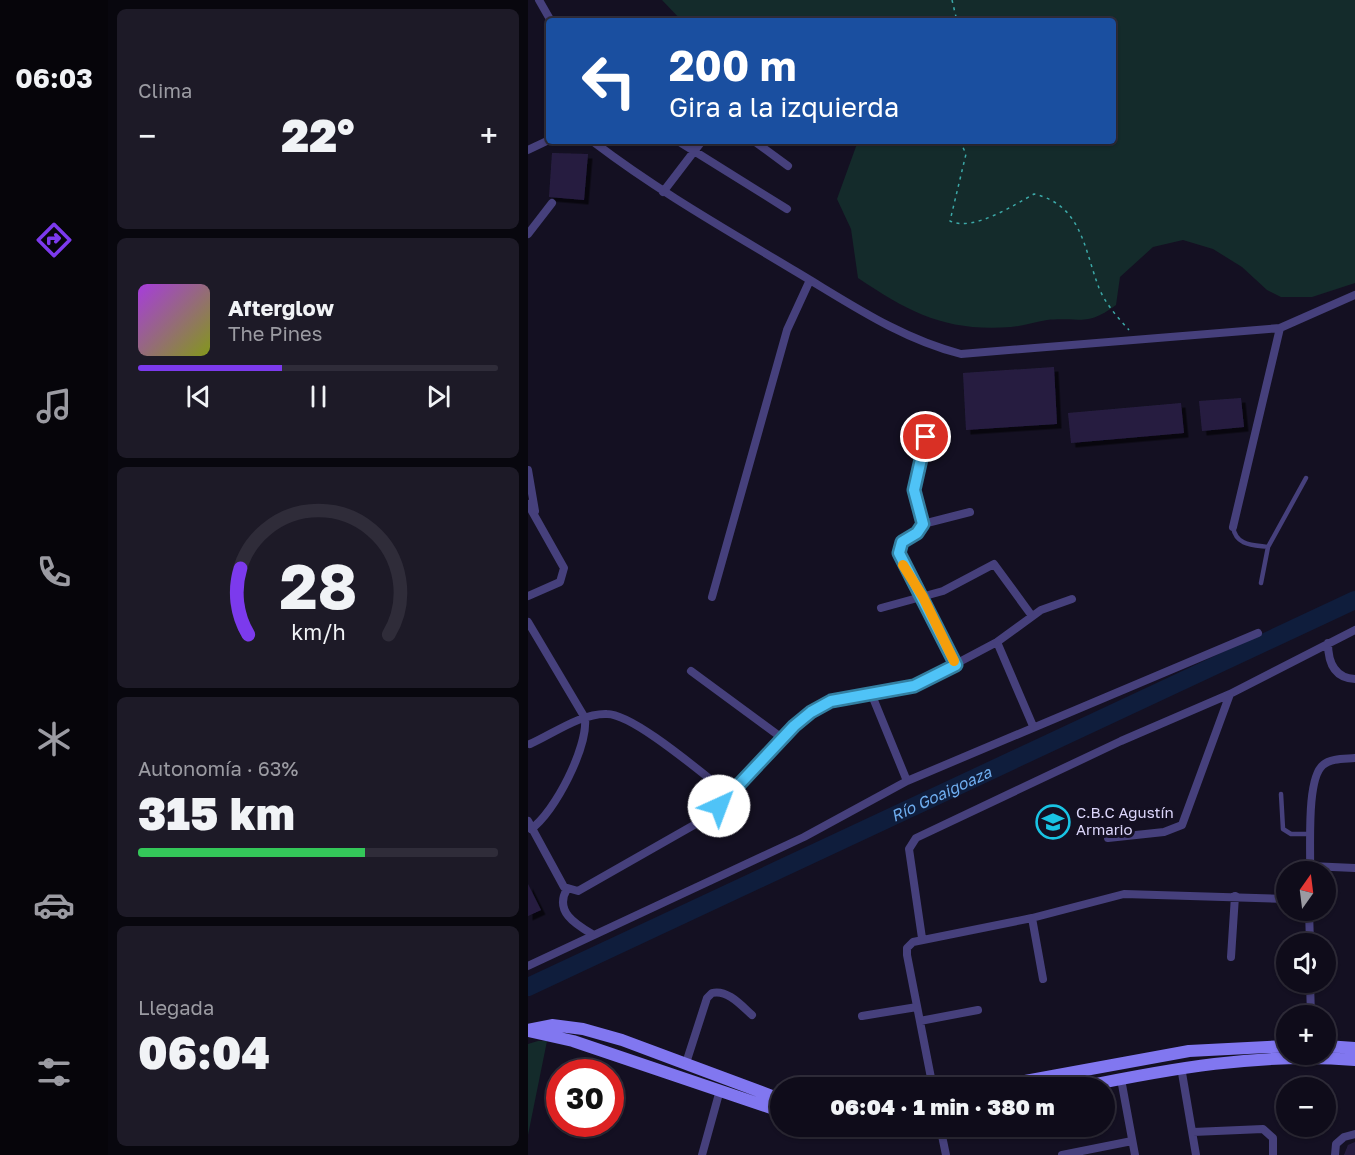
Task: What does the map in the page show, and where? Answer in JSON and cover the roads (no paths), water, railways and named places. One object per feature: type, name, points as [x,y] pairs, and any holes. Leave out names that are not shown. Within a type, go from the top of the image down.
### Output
[{"type":"main road","points":[[528,1030],[552,1025],[583,1029],[686,1063],[770,1105]]},
{"type":"main road","points":[[528,1030],[573,1041],[720,1090],[770,1097]]},
{"type":"main road","points":[[1047,1077],[1189,1051],[1276,1047]]},
{"type":"main road","points":[[1336,1047],[1355,1048]]},
{"type":"main road","points":[[1115,1080],[1181,1067],[1276,1058]]},
{"type":"main road","points":[[1336,1058],[1355,1060]]},
{"type":"street","points":[[539,0],[548,18]]},
{"type":"street","points":[[528,150],[546,141]]},
{"type":"street","points":[[596,144],[663,192],[881,323],[933,347],[961,354],[1280,328],[1355,295]]},
{"type":"street","points":[[683,144],[787,208]]},
{"type":"street","points":[[663,192],[700,144]]},
{"type":"street","points":[[758,144],[788,166]]},
{"type":"street","points":[[528,232],[552,203]]},
{"type":"street","points":[[712,597],[787,330],[810,280]]},
{"type":"street","points":[[1233,527],[1280,328]]},
{"type":"street","points":[[923,524],[914,490],[926,437]]},
{"type":"street","points":[[528,470],[535,512]]},
{"type":"street","points":[[528,504],[535,512],[564,568],[564,575],[560,582],[528,596]]},
{"type":"street","points":[[956,665],[899,553],[902,542],[917,533],[923,524],[970,512]]},
{"type":"street","points":[[881,608],[943,591],[994,564],[997,565],[1032,616]]},
{"type":"street","points":[[528,622],[585,718],[586,730],[577,757],[542,821],[530,825],[567,889],[578,891],[708,817],[782,738],[811,712],[831,701],[914,686],[997,642],[1032,616],[1072,599]]},
{"type":"street","points":[[922,938],[909,849],[916,838],[1121,741],[1230,694],[1355,630]]},
{"type":"street","points":[[528,966],[592,934],[804,837],[907,781],[1032,726],[1258,633]]},
{"type":"street","points":[[997,642],[1032,726]]},
{"type":"street","points":[[1328,643],[1328,657],[1337,674],[1346,679],[1355,679]]},
{"type":"street","points":[[692,671],[782,738]]},
{"type":"street","points":[[871,693],[907,781]]},
{"type":"street","points":[[1108,838],[1164,832],[1182,825],[1230,694]]},
{"type":"street","points":[[529,743],[585,718],[608,714],[630,722],[729,794]]},
{"type":"street","points":[[1310,861],[1312,790],[1317,771],[1329,761],[1355,758]]},
{"type":"street","points":[[1336,868],[1355,868]]},
{"type":"street","points":[[567,889],[562,903],[566,915],[592,934]]},
{"type":"street","points":[[931,1077],[907,955],[910,945],[922,938],[1032,918],[1124,894],[1276,898]]},
{"type":"street","points":[[1231,957],[1235,896]]},
{"type":"street","points":[[1032,918],[1043,979]]},
{"type":"street","points":[[686,1063],[707,998],[712,993],[719,992],[730,996],[752,1015]]},
{"type":"street","points":[[862,1016],[916,1007]]},
{"type":"street","points":[[920,1021],[978,1010]]},
{"type":"street","points":[[1181,1067],[1196,1155]]},
{"type":"street","points":[[1120,1079],[1135,1155]]},
{"type":"street","points":[[702,1155],[720,1090]]},
{"type":"street","points":[[1193,1132],[1263,1129],[1273,1138],[1274,1155]]},
{"type":"street","points":[[1335,1155],[1336,1144],[1344,1137],[1355,1134]]},
{"type":"street","points":[[942,1137],[946,1155]]},
{"type":"street","points":[[1062,1155],[1132,1141]]},
{"type":"lane","points":[[1261,583],[1268,547],[1306,478]]},
{"type":"lane","points":[[1233,527],[1234,534],[1242,542],[1268,547]]},
{"type":"lane","points":[[1281,794],[1283,829],[1292,834],[1311,834]]},
{"type":"waterway","name":"Río Goaigoaza","points":[[528,987],[1355,600]]},
{"type":"place","name":"C.B.C Agustín Armario","points":[[1053,822]]}]
